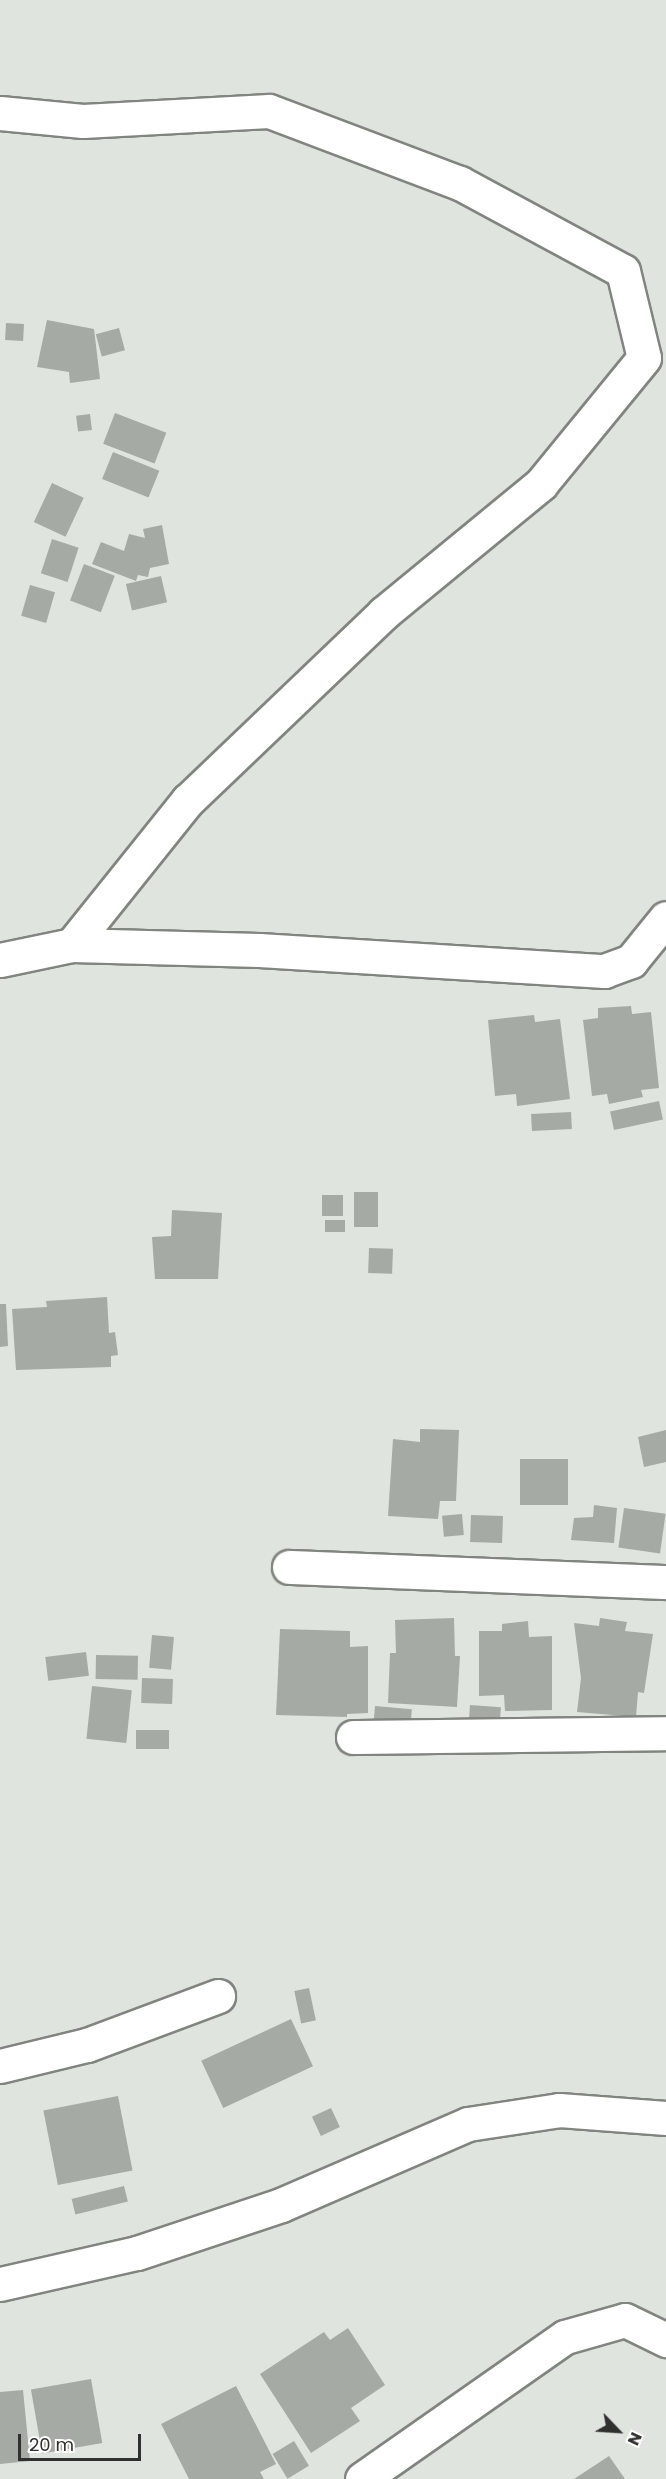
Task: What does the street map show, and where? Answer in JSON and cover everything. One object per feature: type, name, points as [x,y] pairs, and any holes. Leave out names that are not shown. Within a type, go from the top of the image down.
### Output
[{"type":"street","points":[[0,113],[83,121],[269,111],[460,183],[623,271],[644,358],[541,484],[384,613],[188,800],[72,945]]},
{"type":"street","points":[[0,960],[72,945],[259,950],[604,971],[631,961],[666,918]]},
{"type":"street","points":[[290,1567],[666,1582]]},
{"type":"street","points":[[353,1737],[666,1733]]},
{"type":"street","points":[[0,2066],[87,2045],[218,1996]]},
{"type":"street","points":[[0,2284],[137,2253],[281,2205],[468,2124],[559,2110],[666,2118]]},
{"type":"street","points":[[362,2479],[565,2337],[625,2320],[666,2340]]},
{"type":"building","points":[[47,320],[94,329],[100,379],[70,383],[69,372],[37,367]]},
{"type":"building","points":[[6,323],[24,324],[23,341],[5,340]]},
{"type":"building","points":[[119,328],[125,350],[102,356],[96,334]]},
{"type":"building","points":[[115,413],[166,433],[155,464],[103,444]]},
{"type":"building","points":[[90,414],[92,430],[78,432],[76,416]]},
{"type":"building","points":[[113,452],[159,471],[148,498],[102,479]]},
{"type":"building","points":[[52,483],[84,498],[66,537],[34,522]]},
{"type":"building","points":[[162,525],[169,564],[150,568],[148,577],[138,575],[136,581],[92,564],[101,542],[124,551],[129,534],[145,538],[143,529]]},
{"type":"building","points":[[52,539],[79,548],[68,582],[41,573]]},
{"type":"building","points":[[84,564],[115,576],[101,612],[70,600]]},
{"type":"building","points":[[161,576],[167,602],[132,610],[126,584]]},
{"type":"building","points":[[30,585],[55,592],[46,623],[21,616]]},
{"type":"building","points":[[631,1006],[632,1014],[651,1012],[659,1088],[641,1090],[643,1097],[609,1104],[607,1094],[592,1096],[583,1020],[598,1018],[598,1008]]},
{"type":"building","points":[[534,1015],[535,1022],[560,1019],[570,1099],[517,1106],[516,1094],[495,1096],[488,1020]]},
{"type":"building","points":[[659,1101],[663,1120],[614,1130],[610,1111]]},
{"type":"building","points":[[571,1112],[572,1129],[532,1131],[531,1114]]},
{"type":"building","points":[[354,1192],[378,1192],[378,1227],[354,1227]]},
{"type":"building","points":[[322,1195],[343,1195],[343,1216],[322,1216]]},
{"type":"building","points":[[172,1210],[222,1213],[218,1279],[155,1279],[152,1237],[171,1236]]},
{"type":"building","points":[[325,1220],[345,1220],[345,1232],[325,1232]]},
{"type":"building","points":[[369,1248],[393,1249],[392,1274],[368,1273]]},
{"type":"building","points":[[107,1297],[109,1333],[115,1332],[118,1355],[111,1356],[111,1367],[16,1370],[12,1309],[47,1307],[46,1301]]},
{"type":"building","points":[[0,1304],[6,1304],[8,1346],[0,1347]]},
{"type":"building","points":[[420,1429],[459,1430],[456,1501],[440,1501],[438,1519],[388,1516],[393,1439],[420,1442]]},
{"type":"building","points":[[666,1430],[666,1462],[644,1467],[638,1437]]},
{"type":"building","points":[[520,1459],[568,1459],[568,1505],[520,1505]]},
{"type":"building","points":[[594,1505],[617,1508],[614,1543],[571,1540],[574,1518],[593,1517]]},
{"type":"building","points":[[624,1508],[666,1514],[660,1553],[618,1548]]},
{"type":"building","points":[[462,1514],[464,1535],[444,1537],[442,1516]]},
{"type":"building","points":[[471,1515],[503,1516],[502,1543],[470,1542]]},
{"type":"building","points":[[454,1618],[455,1656],[460,1656],[457,1707],[388,1703],[390,1653],[396,1653],[395,1620]]},
{"type":"building","points":[[600,1618],[627,1622],[625,1631],[653,1634],[644,1693],[638,1692],[636,1717],[577,1712],[581,1678],[574,1623],[599,1626]]},
{"type":"building","points":[[528,1621],[529,1637],[552,1636],[552,1710],[505,1711],[504,1695],[479,1696],[479,1631],[502,1631],[502,1624]]},
{"type":"building","points":[[280,1629],[350,1631],[350,1647],[368,1646],[368,1713],[347,1714],[347,1717],[276,1715]]},
{"type":"building","points":[[152,1635],[174,1637],[171,1670],[149,1668]]},
{"type":"building","points":[[86,1652],[89,1676],[48,1681],[45,1657]]},
{"type":"building","points":[[96,1655],[138,1656],[138,1680],[96,1679]]},
{"type":"building","points":[[142,1678],[173,1679],[172,1704],[141,1703]]},
{"type":"building","points":[[92,1686],[132,1690],[126,1743],[86,1739]]},
{"type":"building","points":[[470,1705],[501,1707],[499,1733],[468,1731]]},
{"type":"building","points":[[375,1706],[412,1709],[410,1728],[373,1725]]},
{"type":"building","points":[[136,1730],[169,1730],[169,1749],[136,1749]]},
{"type":"building","points":[[309,1988],[316,2020],[301,2023],[294,1991]]},
{"type":"building","points":[[291,2019],[313,2066],[223,2108],[201,2061]]},
{"type":"building","points":[[118,2096],[133,2171],[58,2185],[43,2111]]},
{"type":"building","points":[[331,2108],[340,2127],[321,2136],[312,2117]]},
{"type":"building","points":[[124,2186],[128,2202],[75,2215],[72,2199]]},
{"type":"building","points":[[348,2328],[385,2385],[351,2408],[360,2421],[311,2453],[260,2374],[324,2332],[330,2340]]},
{"type":"building","points":[[91,2379],[102,2443],[42,2454],[31,2390]]},
{"type":"building","points":[[236,2386],[276,2464],[260,2472],[264,2479],[189,2479],[161,2424]]},
{"type":"building","points":[[23,2390],[30,2461],[0,2464],[0,2392]]},
{"type":"building","points":[[294,2441],[309,2466],[288,2479],[273,2454]]},
{"type":"building","points":[[609,2456],[625,2479],[574,2479]]}]
